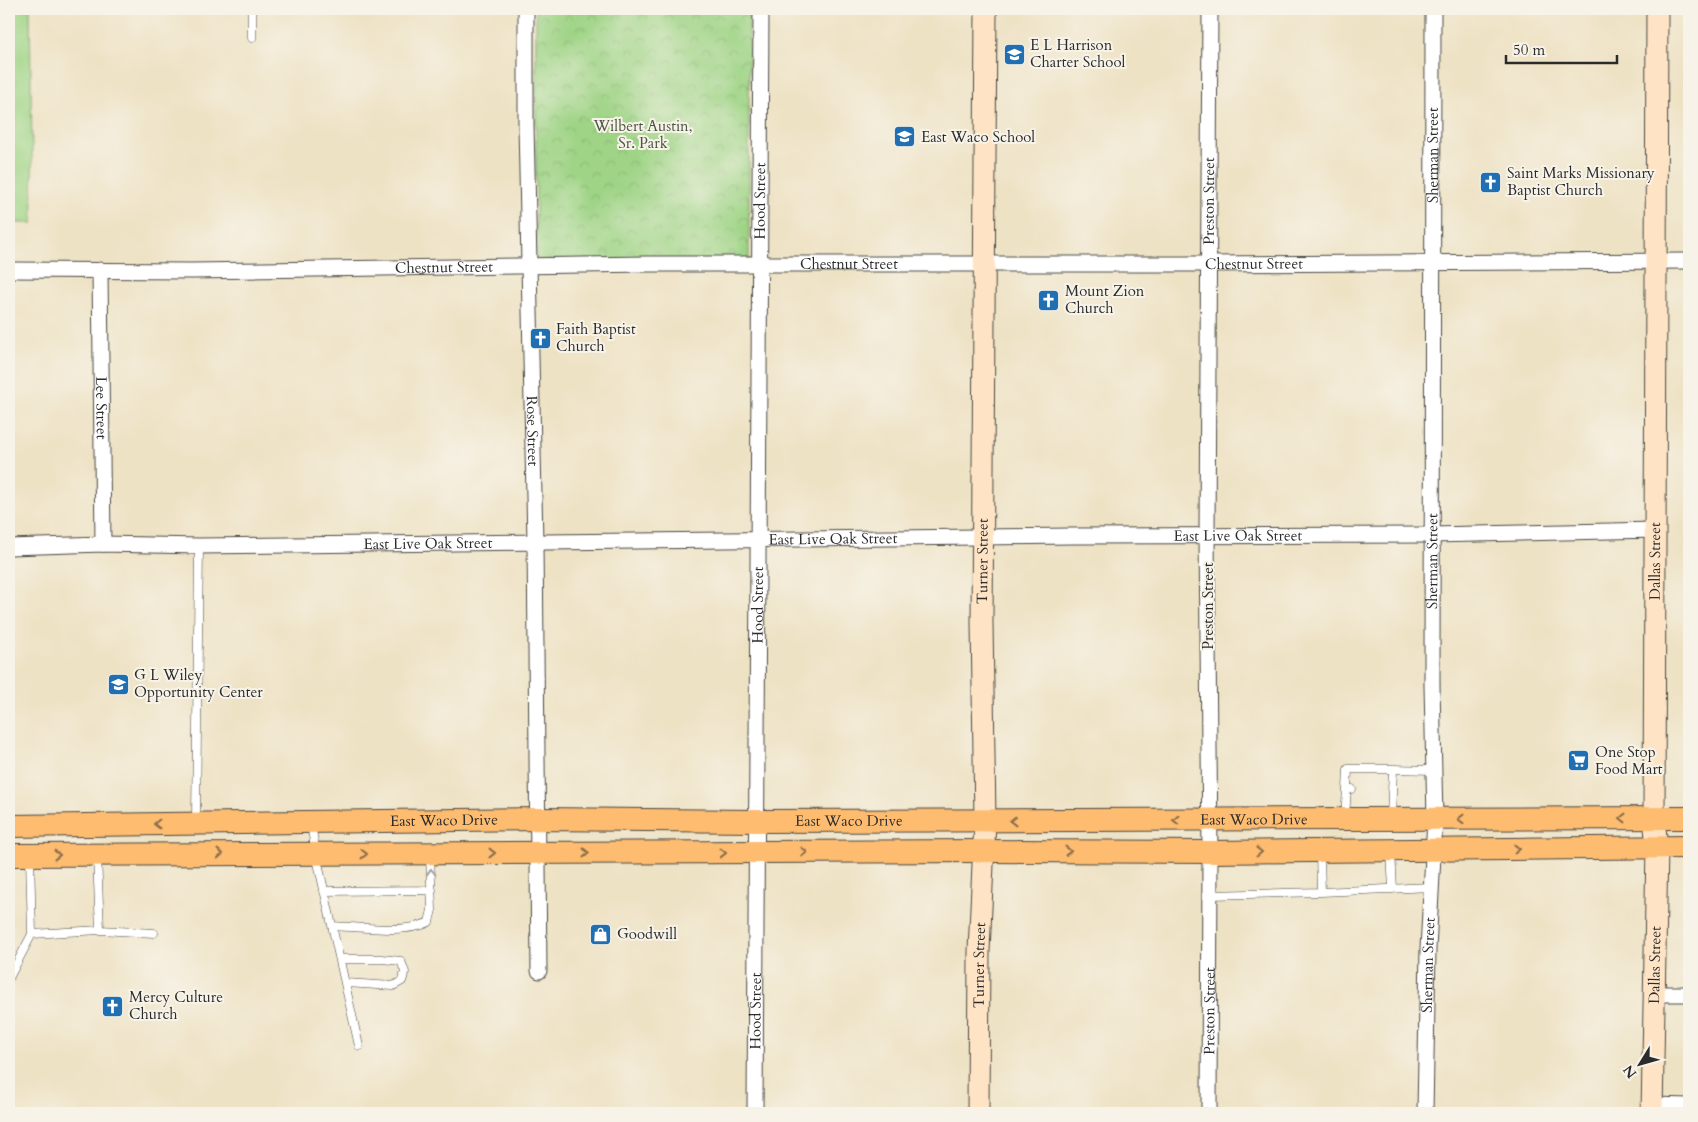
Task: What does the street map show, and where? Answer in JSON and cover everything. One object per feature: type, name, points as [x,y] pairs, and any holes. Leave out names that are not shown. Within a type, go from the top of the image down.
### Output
[{"type":"main road","name":"East Waco Drive","points":[[9,826],[538,819],[985,821],[1689,818]]},
{"type":"main road","name":"East Waco Drive","points":[[19,855],[756,853],[984,850],[1210,852],[1689,847]]},
{"type":"street","name":"Rose Street","points":[[526,9],[526,134],[535,542],[539,971]]},
{"type":"street","name":"Hood Street","points":[[755,1113],[761,9]]},
{"type":"street","name":"Turner Street","points":[[978,1113],[980,951],[985,821],[983,538],[986,9]]},
{"type":"street","name":"Preston Street","points":[[1208,1113],[1210,852],[1207,536],[1210,9]]},
{"type":"street","name":"Sherman Street","points":[[1425,1113],[1428,949],[1435,819],[1432,685],[1433,9]]},
{"type":"street","name":"Dallas Street","points":[[1652,1109],[1657,847],[1654,818],[1657,9]]},
{"type":"street","name":"Chestnut Street","points":[[9,270],[191,271],[759,264],[1689,261]]},
{"type":"street","name":"Lee Street","points":[[100,270],[103,544]]},
{"type":"street","name":"East Live Oak Street","points":[[9,547],[103,544],[199,546],[1432,535],[1656,530]]},
{"type":"street","points":[[1653,994],[1689,994]]},
{"type":"street","points":[[1652,1109],[1689,1106]]},
{"type":"lane","points":[[252,9],[252,38]]},
{"type":"lane","points":[[196,824],[199,546]]},
{"type":"lane","points":[[1345,819],[1350,789],[1348,769],[1433,770]]},
{"type":"lane","points":[[1391,819],[1389,789],[1393,770]]},
{"type":"lane","points":[[311,822],[316,854],[359,1046]]},
{"type":"lane","points":[[1391,850],[1393,889]]},
{"type":"lane","points":[[1320,851],[1321,892]]},
{"type":"lane","points":[[97,854],[100,930]]},
{"type":"lane","points":[[333,926],[407,929],[429,922],[432,910],[430,854]]},
{"type":"lane","points":[[9,978],[32,934],[19,855]]},
{"type":"lane","points":[[1210,895],[1431,887]]},
{"type":"lane","points":[[324,891],[432,890]]},
{"type":"lane","points":[[32,934],[100,930],[154,933]]},
{"type":"lane","points":[[341,959],[382,958],[402,961],[405,972],[402,981],[393,986],[346,983]]},
{"type":"green space","points":[[9,9],[30,9],[33,223],[9,223]]},
{"type":"green space","name":"Wilbert Austin, Sr. Park","points":[[536,9],[749,9],[749,261],[536,260]]},
{"type":"place","name":"E L Harrison Charter School","points":[[1014,54]]},
{"type":"place","name":"East Waco School","points":[[905,137]]},
{"type":"place","name":"Saint Marks Missionary Baptist Church","points":[[1491,182]]},
{"type":"place","name":"Mount Zion Church","points":[[1049,300]]},
{"type":"place","name":"Faith Baptist Church","points":[[540,338]]},
{"type":"place","name":"G L Wiley Opportunity Center","points":[[118,684]]},
{"type":"place","name":"One Stop Food Mart","points":[[1579,761]]},
{"type":"place","name":"Goodwill","points":[[601,934]]},
{"type":"place","name":"Mercy Culture Church","points":[[113,1006]]}]
